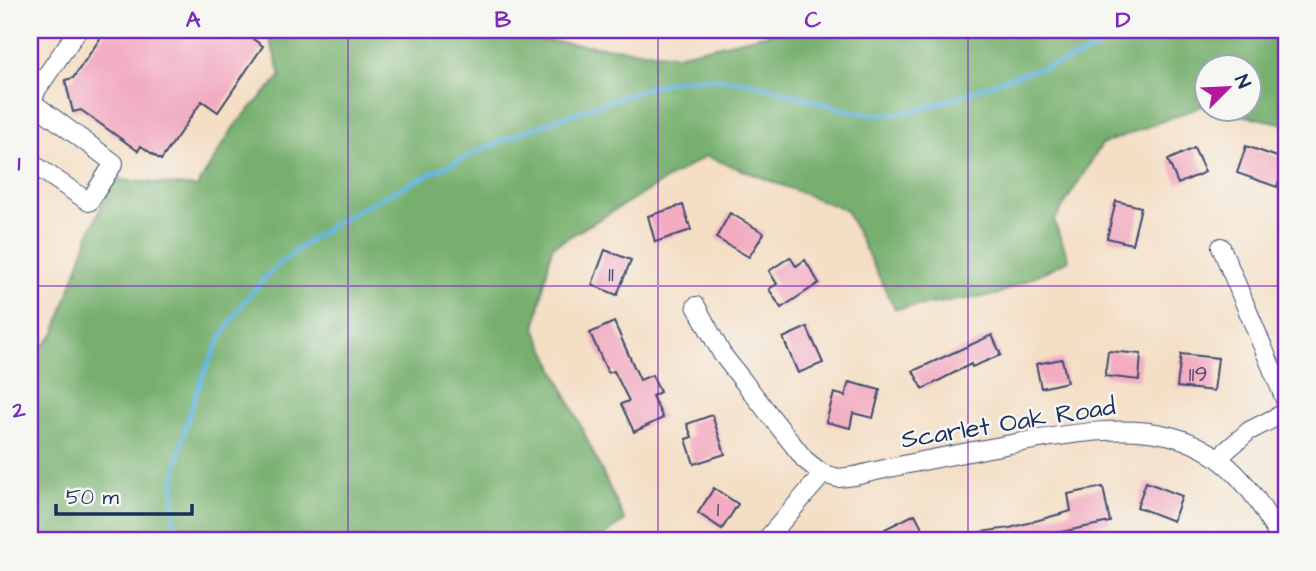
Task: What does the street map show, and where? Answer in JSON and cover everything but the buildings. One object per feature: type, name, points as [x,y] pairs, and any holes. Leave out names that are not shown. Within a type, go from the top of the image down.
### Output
[{"type":"street","points":[[30,162],[89,202],[114,163],[32,96],[78,30]]},
{"type":"street","points":[[1221,247],[1286,402]]},
{"type":"street","points":[[696,306],[722,354],[805,460],[823,474],[765,541]]},
{"type":"street","points":[[1219,457],[1249,431],[1286,412]]},
{"type":"street","name":"Scarlet Oak Road","points":[[823,474],[838,478],[941,456],[1107,429],[1158,431],[1219,457],[1247,484],[1280,541]]},
{"type":"green space","points":[[267,30],[447,30],[677,55],[785,30],[1286,30],[1286,124],[1264,120],[1264,52],[1194,52],[1194,109],[1102,144],[1054,221],[1069,260],[996,295],[895,309],[846,210],[706,156],[552,247],[535,328],[625,521],[596,541],[30,541],[30,361],[55,333],[90,232],[113,179],[197,187],[235,125],[281,76]]},
{"type":"waterway","points":[[175,541],[173,506],[185,430],[196,392],[231,321],[253,291],[278,265],[300,247],[374,201],[514,136],[665,83],[707,78],[731,80],[755,84],[845,110],[887,115],[939,104],[1005,79],[1081,56],[1109,41],[1121,30]]}]
